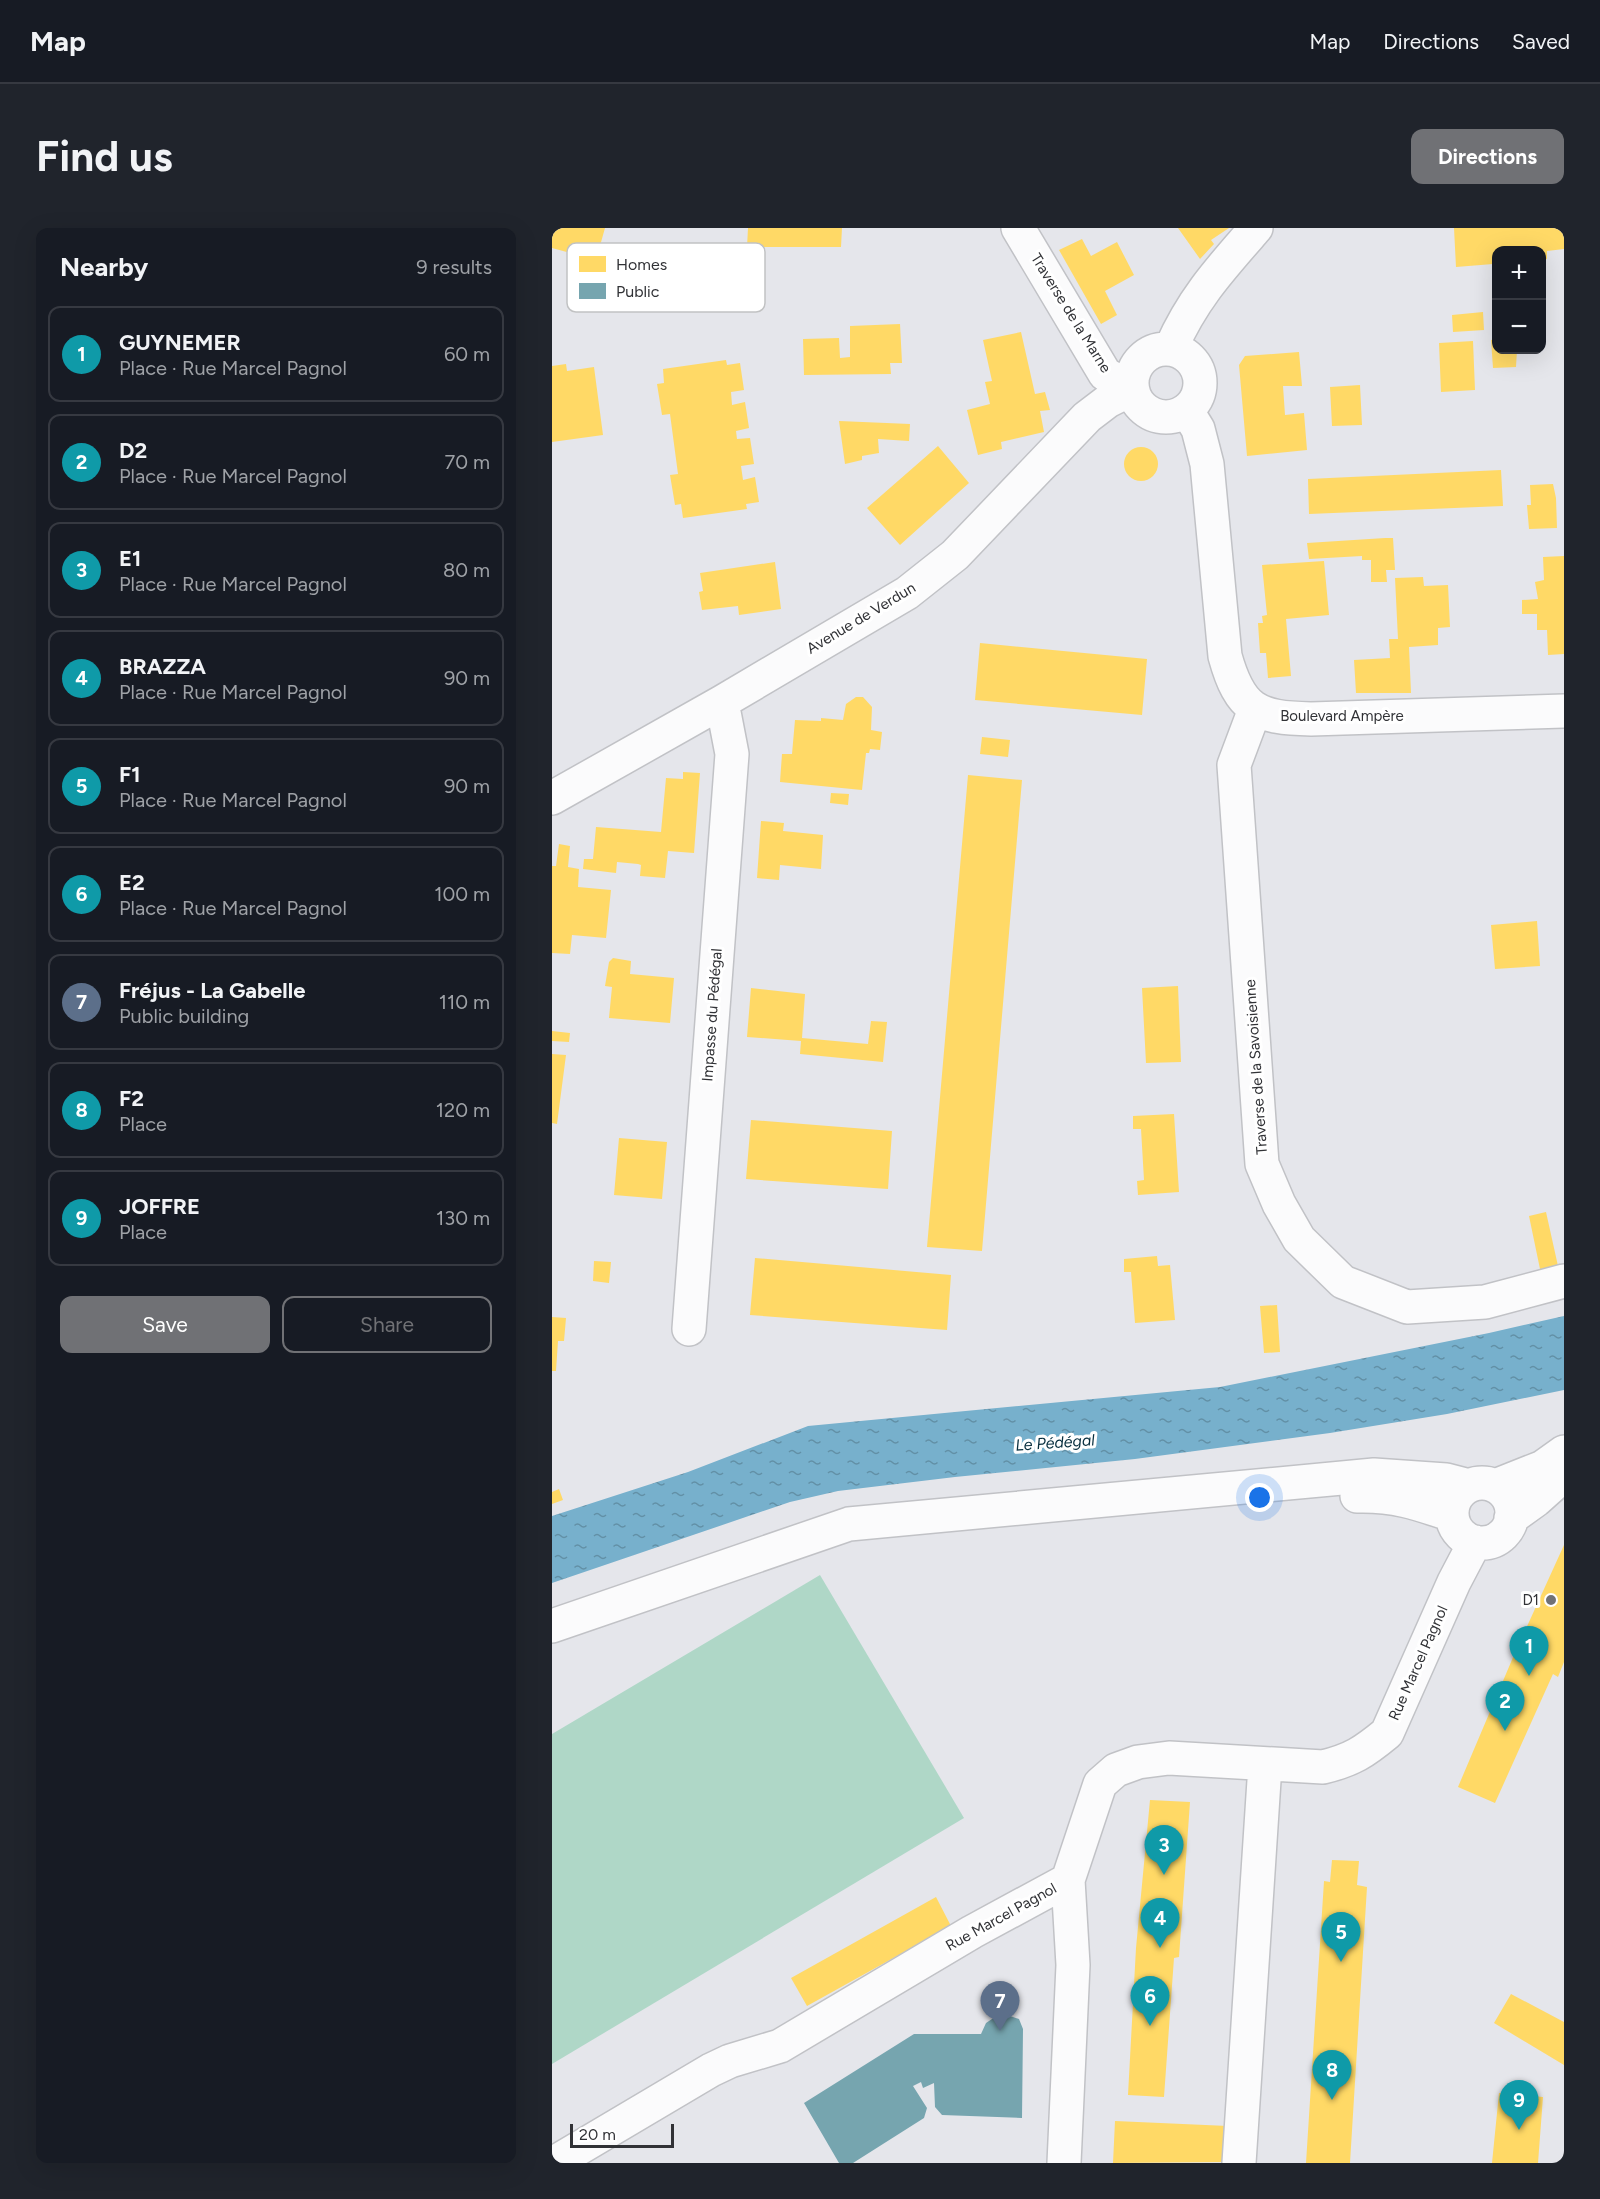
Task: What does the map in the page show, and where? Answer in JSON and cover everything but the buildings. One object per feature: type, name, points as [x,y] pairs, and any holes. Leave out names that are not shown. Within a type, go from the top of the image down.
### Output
[{"type":"street","name":"Traverse de la Marne","points":[[1018,228],[1105,374],[1132,389]]},
{"type":"street","points":[[1171,348],[1192,306],[1256,228]]},
{"type":"street","points":[[1171,348],[1184,352],[1194,362],[1200,374],[1201,388],[1196,401],[1187,411],[1173,417],[1159,417],[1145,411],[1136,402],[1132,389],[1132,376],[1137,364],[1146,354],[1158,349],[1171,348]]},
{"type":"street","name":"Avenue de Verdun","points":[[552,798],[722,702],[907,593],[955,555],[1087,417],[1108,401],[1132,389]]},
{"type":"street","name":"Boulevard Ampère","points":[[1187,411],[1198,429],[1207,464],[1225,656],[1232,681],[1245,700],[1255,709],[1280,719],[1564,711]]},
{"type":"street","name":"Impasse du Pédégal","points":[[689,1329],[732,754],[722,702]]},
{"type":"street","name":"Traverse de la Savoisienne","points":[[1255,709],[1234,765],[1262,1164],[1279,1204],[1299,1239],[1343,1282],[1407,1307],[1485,1302],[1564,1281]]},
{"type":"street","points":[[552,1626],[849,1524],[1374,1475],[1446,1480],[1482,1486],[1508,1499],[1511,1518],[1508,1527],[1502,1535],[1485,1543],[1466,1539],[1454,1525],[1452,1506],[1456,1498],[1482,1486],[1543,1467],[1564,1452]]},
{"type":"street","points":[[1511,1518],[1564,1475]]},
{"type":"street","points":[[552,1643],[793,1561],[844,1546],[898,1536],[1349,1496],[1385,1496],[1415,1502],[1452,1515]]},
{"type":"street","name":"Rue Marcel Pagnol","points":[[554,2163],[711,2070],[730,2061],[780,2046],[972,1932],[1068,1880],[1100,1784],[1116,1770],[1138,1762],[1168,1758],[1323,1767],[1347,1761],[1371,1746],[1387,1733],[1454,1582],[1475,1542]]},
{"type":"street","points":[[1239,2163],[1265,1765]]},
{"type":"street","points":[[1064,2163],[1073,1965],[1068,1880]]},
{"type":"green space","points":[[820,1575],[964,1818],[552,2064],[552,1734]]},
{"type":"water","name":"Le Pédégal","points":[[1564,1316],[1564,1390],[1447,1414],[1330,1433],[1135,1459],[838,1491],[790,1502],[552,1583],[552,1516],[688,1472],[808,1426],[1220,1387]]},
{"type":"place","name":"D1","points":[[1551,1600]]},
{"type":"place","name":"GUYNEMER","points":[[1529,1676]]},
{"type":"place","name":"D2","points":[[1505,1731]]},
{"type":"place","name":"E1","points":[[1164,1875]]},
{"type":"place","name":"BRAZZA","points":[[1160,1948]]},
{"type":"place","name":"F1","points":[[1341,1962]]},
{"type":"place","name":"E2","points":[[1150,2026]]},
{"type":"place","name":"Fréjus - La Gabelle","points":[[1000,2031]]},
{"type":"place","name":"F2","points":[[1332,2100]]},
{"type":"place","name":"JOFFRE","points":[[1519,2130]]}]
